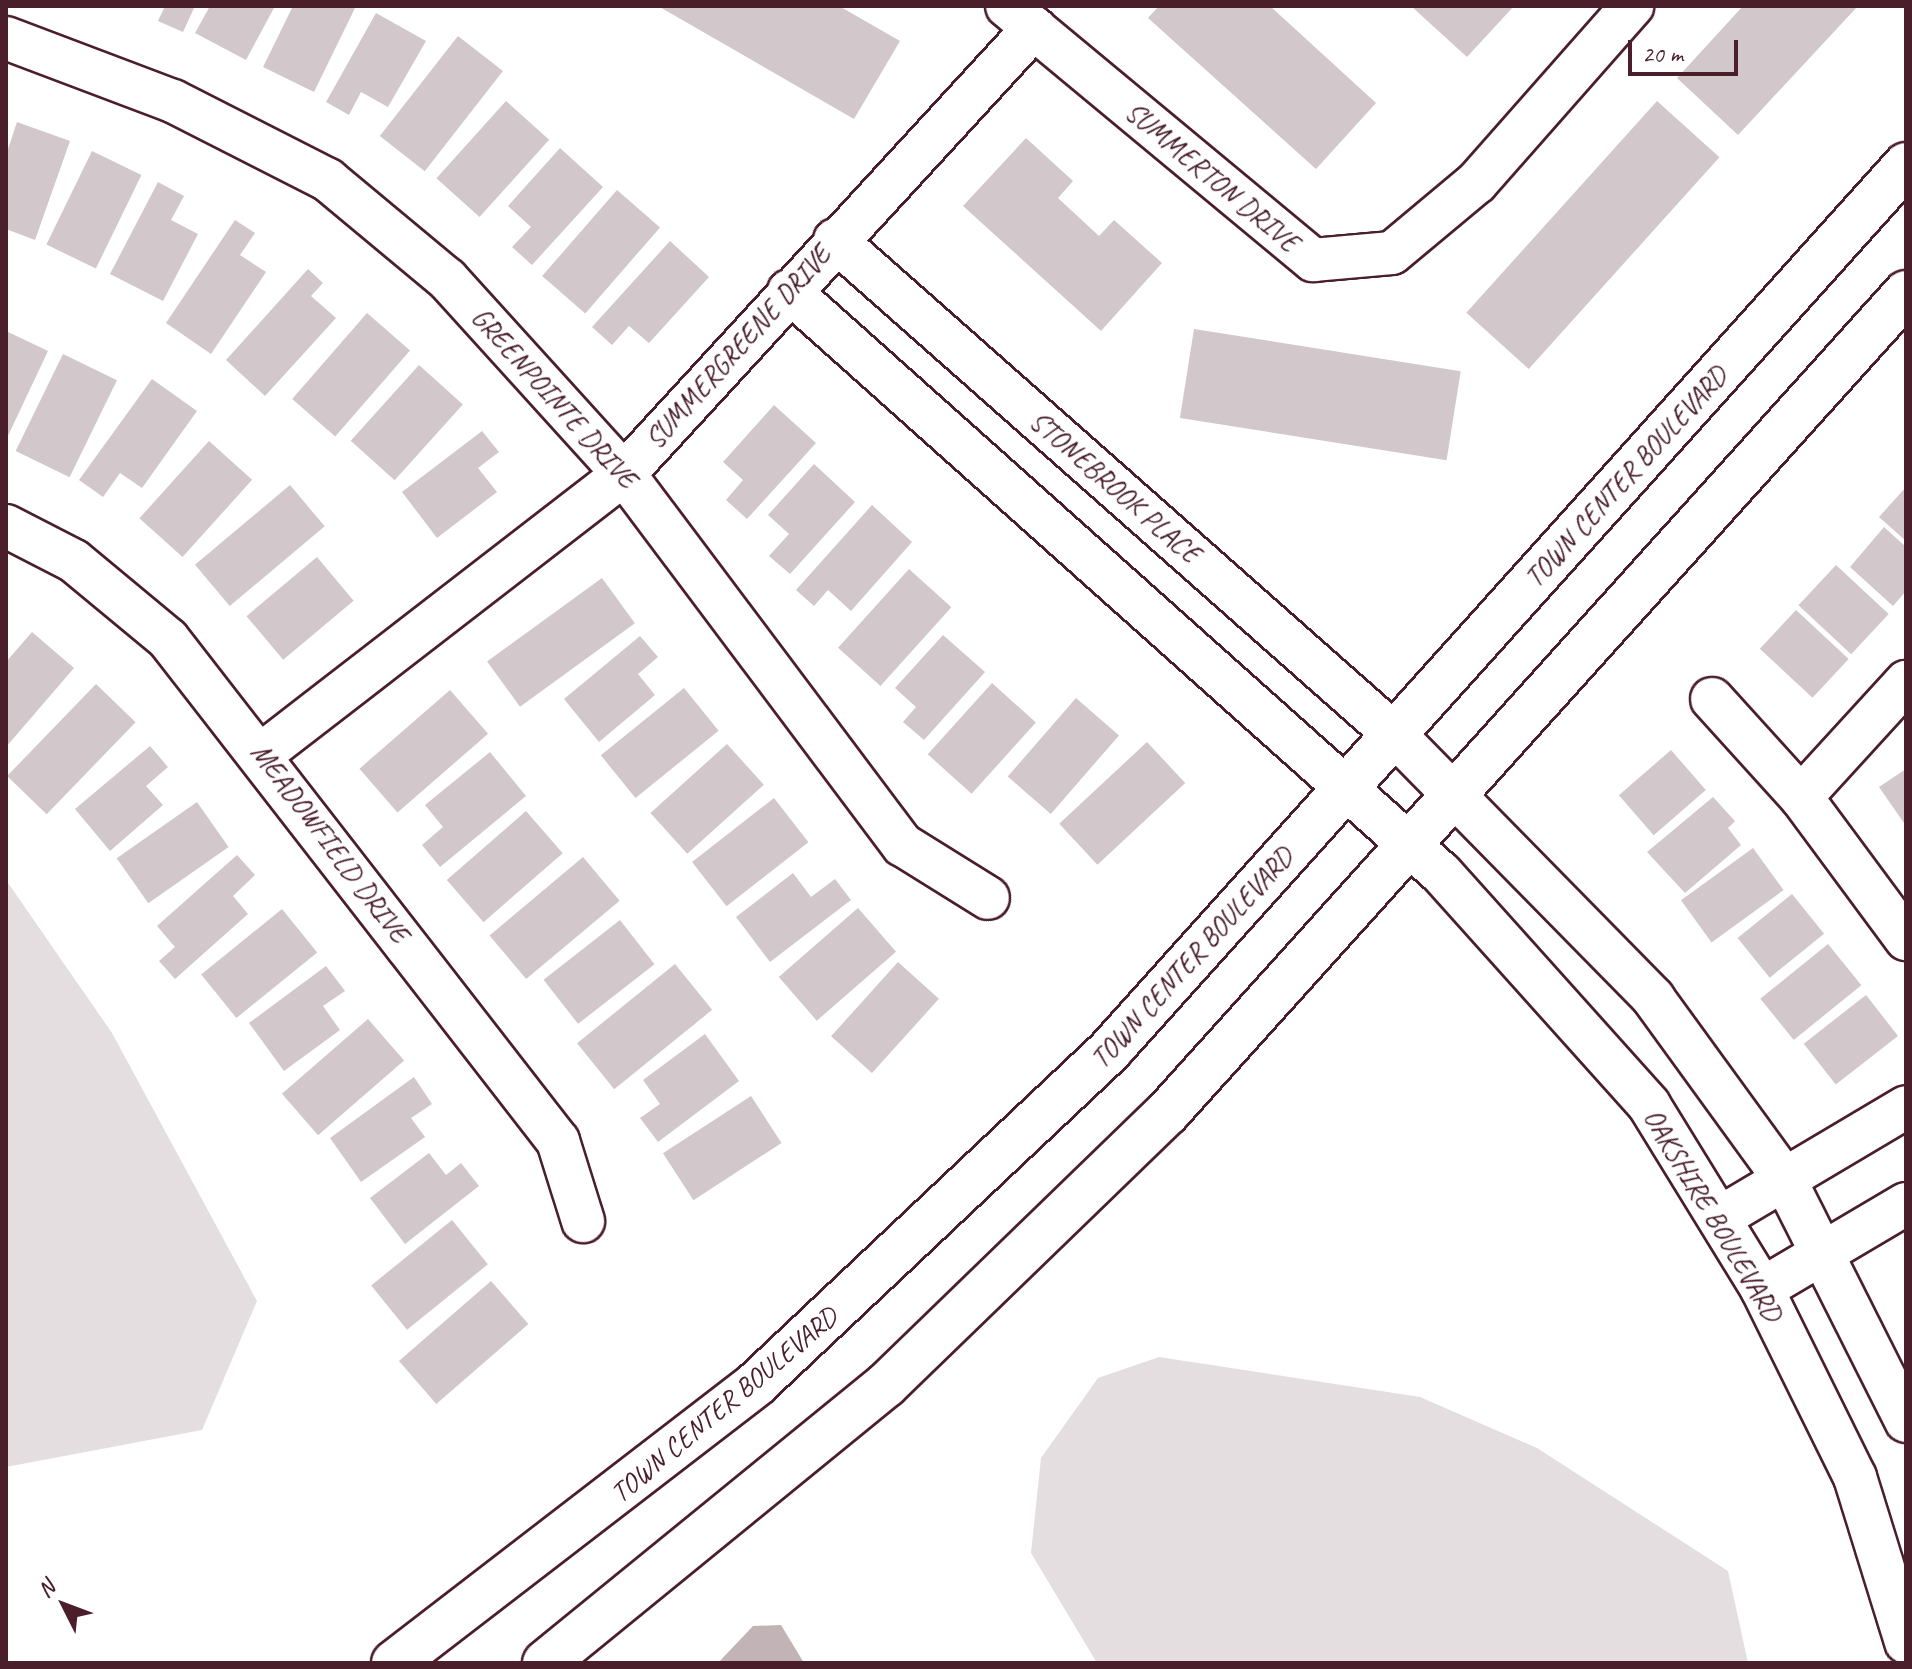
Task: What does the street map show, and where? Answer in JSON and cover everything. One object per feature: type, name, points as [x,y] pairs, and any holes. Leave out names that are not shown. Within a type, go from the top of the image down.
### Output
[{"type":"main road","name":"TOWN CENTER BOULEVARD","points":[[394,1663],[756,1384],[925,1231],[1111,1049],[1906,165]]},
{"type":"main road","points":[[545,1663],[741,1509],[1026,1255],[1167,1113],[1411,846],[1906,293]]},
{"type":"street","name":"SUMMERTON DRIVE","points":[[1021,17],[1313,260],[1392,253],[1477,182],[1632,6]]},
{"type":"street","name":"SUMMERGREENE DRIVE","points":[[263,753],[624,474],[835,240],[1021,17]]},
{"type":"street","name":"GREENPOINTE DRIVE","points":[[6,38],[173,101],[328,180],[447,279],[624,474],[903,845],[988,898]]},
{"type":"street","name":"STONEBROOK PLACE","points":[[835,240],[1394,734]]},
{"type":"street","points":[[789,291],[1348,786]]},
{"type":"street","name":"MEADOWFIELD DRIVE","points":[[6,526],[74,561],[168,639],[263,753],[558,1141],[583,1221]]},
{"type":"street","points":[[1801,797],[1906,682]]},
{"type":"street","points":[[1712,699],[1801,797],[1906,939]]},
{"type":"street","points":[[1394,734],[1457,794],[1653,998],[1784,1178],[1825,1250],[1906,1421]]},
{"type":"street","name":"OAKSHIRE BOULEVARD","points":[[1348,786],[1411,846],[1649,1105],[1721,1217],[1762,1289],[1855,1477],[1906,1642]]},
{"type":"street","points":[[1721,1217],[1906,1107]]},
{"type":"street","points":[[1762,1289],[1906,1204]]},
{"type":"shaded area","points":[[6,880],[112,1033],[257,1301],[202,1430],[6,1467]]},
{"type":"shaded area","points":[[1159,1357],[1420,1397],[1537,1448],[1728,1571],[1748,1663],[1097,1663],[1031,1553],[1041,1458],[1098,1378]]},
{"type":"shaded area","points":[[781,1625],[804,1663],[718,1663],[753,1626]]},
{"type":"building","points":[[165,6],[195,6],[183,32],[158,21]]},
{"type":"building","points":[[210,6],[275,6],[246,60],[195,33]]},
{"type":"building","points":[[293,6],[356,6],[314,92],[263,67]]},
{"type":"building","points":[[658,6],[839,6],[900,41],[854,119]]},
{"type":"building","points":[[1159,6],[1270,6],[1376,103],[1316,169],[1148,18]]},
{"type":"building","points":[[1411,6],[1514,6],[1467,57]]},
{"type":"building","points":[[1743,6],[1858,6],[1738,135],[1677,78]]},
{"type":"building","points":[[376,13],[426,41],[388,107],[361,92],[349,115],[326,102]]},
{"type":"building","points":[[458,36],[503,71],[425,171],[380,136]]},
{"type":"building","points":[[506,101],[549,140],[480,217],[436,178]]},
{"type":"building","points":[[1657,101],[1719,157],[1529,369],[1466,313]]},
{"type":"building","points":[[17,122],[70,141],[35,240],[6,229],[6,155]]},
{"type":"building","points":[[1026,138],[1073,181],[1058,198],[1099,236],[1114,220],[1162,263],[1101,331],[963,206]]},
{"type":"building","points":[[560,148],[603,187],[532,265],[512,247],[531,227],[508,206]]},
{"type":"building","points":[[92,151],[141,175],[96,269],[46,244]]},
{"type":"building","points":[[158,182],[184,196],[171,220],[198,234],[163,301],[110,274]]},
{"type":"building","points":[[617,190],[660,227],[585,313],[542,276]]},
{"type":"building","points":[[235,220],[255,233],[240,255],[266,272],[211,354],[166,323]]},
{"type":"building","points":[[670,241],[709,277],[649,343],[629,326],[612,345],[592,327]]},
{"type":"building","points":[[308,269],[323,283],[311,296],[336,318],[265,396],[226,360]]},
{"type":"building","points":[[367,313],[410,350],[335,436],[292,399]]},
{"type":"building","points":[[1194,329],[1461,371],[1447,460],[1180,418]]},
{"type":"building","points":[[6,331],[48,351],[6,440]]},
{"type":"building","points":[[63,354],[117,380],[70,477],[16,451]]},
{"type":"building","points":[[419,365],[463,404],[395,480],[351,441]]},
{"type":"building","points":[[152,379],[197,411],[142,488],[120,473],[103,497],[79,480]]},
{"type":"building","points":[[774,405],[816,443],[747,519],[726,500],[743,480],[723,462]]},
{"type":"building","points":[[482,431],[499,452],[478,468],[497,492],[437,538],[402,492]]},
{"type":"building","points":[[209,441],[252,480],[183,557],[139,518]]},
{"type":"building","points":[[814,464],[855,502],[790,574],[769,556],[789,534],[768,515]]},
{"type":"building","points":[[290,485],[325,526],[230,606],[195,565]]},
{"type":"building","points":[[1906,487],[1906,541],[1879,517]]},
{"type":"building","points":[[872,505],[912,542],[851,611],[828,590],[814,606],[796,590]]},
{"type":"building","points":[[1884,527],[1906,547],[1906,591],[1893,606],[1850,567]]},
{"type":"building","points":[[317,557],[354,601],[283,660],[247,616]]},
{"type":"building","points":[[1836,565],[1889,614],[1851,654],[1798,605]]},
{"type":"building","points":[[909,569],[951,607],[880,686],[838,648]]},
{"type":"building","points":[[602,578],[635,623],[520,707],[487,661]]},
{"type":"building","points":[[1796,610],[1849,659],[1813,698],[1760,649]]},
{"type":"building","points":[[32,632],[74,668],[6,747],[6,662]]},
{"type":"building","points":[[943,635],[985,672],[924,740],[903,722],[916,707],[895,688]]},
{"type":"building","points":[[640,636],[658,657],[638,674],[655,695],[599,742],[564,699]]},
{"type":"building","points":[[992,683],[1036,722],[972,794],[928,754]]},
{"type":"building","points":[[96,684],[136,722],[47,814],[7,776]]},
{"type":"building","points":[[684,688],[719,731],[635,798],[601,755]]},
{"type":"building","points":[[450,690],[488,734],[397,813],[359,769]]},
{"type":"building","points":[[1076,698],[1119,735],[1051,814],[1008,776]]},
{"type":"building","points":[[1147,742],[1185,783],[1097,865],[1059,824]]},
{"type":"building","points":[[727,744],[764,785],[687,854],[650,813]]},
{"type":"building","points":[[150,746],[168,767],[146,786],[163,805],[110,851],[75,809]]},
{"type":"building","points":[[1671,750],[1706,790],[1654,835],[1619,795]]},
{"type":"building","points":[[490,752],[526,796],[440,867],[422,845],[443,827],[425,805]]},
{"type":"building","points":[[1906,769],[1906,826],[1879,787]]},
{"type":"building","points":[[1713,797],[1735,821],[1728,828],[1741,845],[1685,893],[1647,852]]},
{"type":"building","points":[[774,798],[808,842],[727,906],[692,862]]},
{"type":"building","points":[[197,802],[229,847],[148,903],[117,858]]},
{"type":"building","points":[[526,811],[563,853],[483,922],[447,880]]},
{"type":"building","points":[[1753,848],[1784,890],[1712,942],[1681,900]]},
{"type":"building","points":[[237,855],[255,875],[233,896],[248,914],[175,979],[159,961],[175,947],[157,926]]},
{"type":"building","points":[[583,857],[620,901],[526,979],[490,935]]},
{"type":"building","points":[[793,873],[811,897],[835,879],[851,900],[770,962],[736,917]]},
{"type":"building","points":[[1792,894],[1824,934],[1770,978],[1738,938]]},
{"type":"building","points":[[858,908],[896,952],[817,1021],[779,977]]},
{"type":"building","points":[[282,909],[317,953],[236,1018],[201,974]]},
{"type":"building","points":[[620,920],[654,964],[578,1024],[544,980]]},
{"type":"building","points":[[1828,944],[1861,985],[1794,1040],[1760,999]]},
{"type":"building","points":[[898,962],[939,999],[872,1073],[831,1036]]},
{"type":"building","points":[[675,964],[712,1010],[614,1089],[577,1043]]},
{"type":"building","points":[[326,966],[345,991],[323,1006],[340,1030],[284,1071],[249,1023]]},
{"type":"building","points":[[1866,995],[1898,1036],[1836,1085],[1804,1044]]},
{"type":"building","points":[[368,1019],[404,1061],[318,1135],[282,1094]]},
{"type":"building","points":[[705,1034],[739,1081],[658,1142],[640,1118],[660,1104],[643,1080]]},
{"type":"building","points":[[414,1077],[432,1104],[411,1118],[425,1137],[361,1182],[330,1138]]},
{"type":"building","points":[[751,1096],[781,1143],[693,1200],[663,1153]]},
{"type":"building","points":[[429,1153],[446,1175],[461,1163],[479,1186],[405,1244],[370,1198]]},
{"type":"building","points":[[452,1220],[488,1264],[407,1330],[371,1285]]},
{"type":"building","points":[[491,1281],[528,1324],[436,1404],[399,1361]]}]
